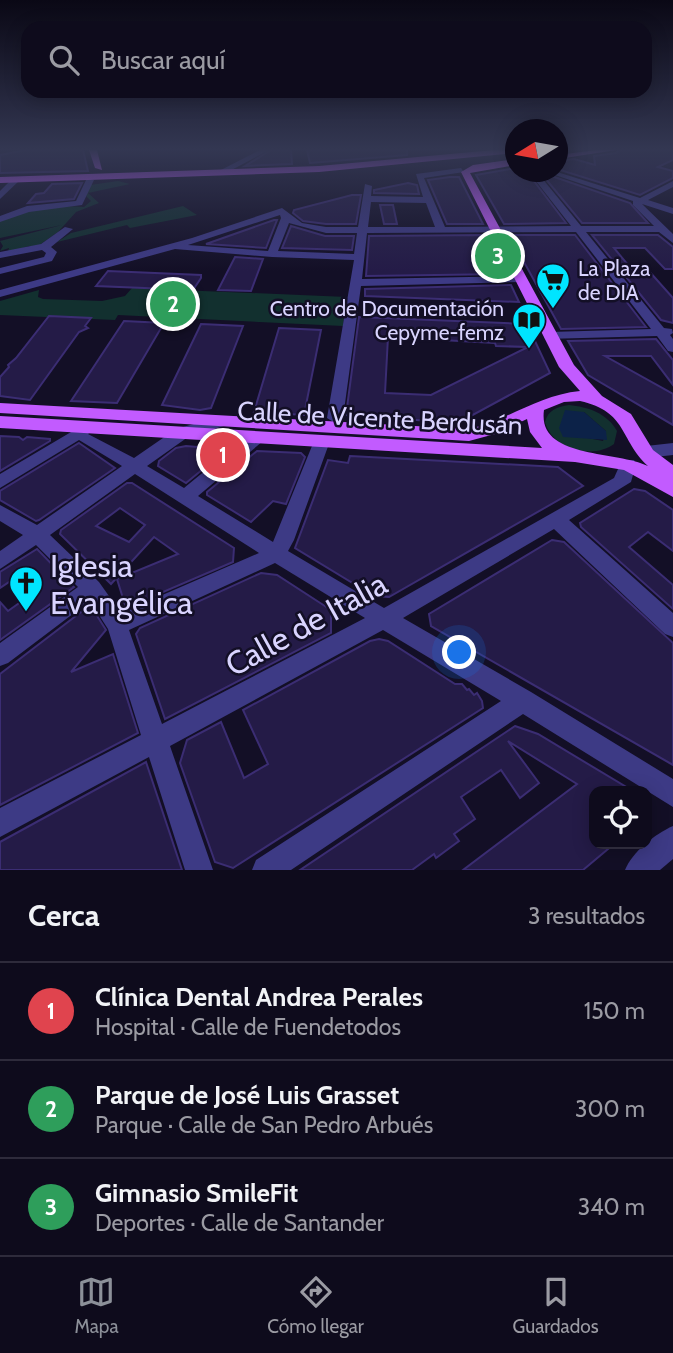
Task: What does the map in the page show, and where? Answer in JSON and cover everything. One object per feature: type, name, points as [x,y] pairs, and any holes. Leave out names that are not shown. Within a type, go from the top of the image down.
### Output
[{"type":"main road","points":[[474,191],[567,368],[596,399],[625,417],[646,452],[673,474]]},
{"type":"main road","points":[[555,397],[564,382],[567,368]]},
{"type":"main road","points":[[574,456],[557,449],[543,437],[535,421],[537,406],[555,397],[596,399]]},
{"type":"main road","name":"Calle de Vicente Berdusán","points":[[0,408],[469,435],[485,432],[537,406]]},
{"type":"main road","name":"Calle de Vicente Berdusán","points":[[0,422],[88,433],[182,433],[257,437],[574,456],[628,464]]},
{"type":"main road","points":[[646,452],[628,464],[673,490]]},
{"type":"street","points":[[0,219],[33,208],[79,203],[84,191]]},
{"type":"street","points":[[335,418],[368,191]]},
{"type":"street","points":[[426,191],[441,229]]},
{"type":"street","points":[[549,191],[668,332],[673,348]]},
{"type":"street","points":[[609,191],[673,211]]},
{"type":"street","points":[[639,200],[658,191]]},
{"type":"street","points":[[367,199],[430,200]]},
{"type":"street","points":[[639,200],[638,206],[673,240]]},
{"type":"street","points":[[3,204],[33,208]]},
{"type":"street","points":[[0,294],[284,214],[314,229],[662,229]]},
{"type":"street","points":[[276,254],[284,214]]},
{"type":"street","points":[[0,255],[44,247],[68,229]]},
{"type":"street","points":[[176,246],[184,250],[360,257]]},
{"type":"street","points":[[2,271],[48,259],[52,252],[44,247]]},
{"type":"street","points":[[356,283],[520,279]]},
{"type":"street","points":[[550,336],[668,332]]},
{"type":"street","name":"Calle de Vicente Berdusán","points":[[182,433],[222,421]]},
{"type":"street","points":[[0,482],[88,433],[276,554],[523,700],[673,794]]},
{"type":"street","points":[[0,561],[182,433]]},
{"type":"street","points":[[186,496],[257,437]]},
{"type":"street","points":[[117,625],[276,554],[285,540],[322,441]]},
{"type":"street","points":[[646,452],[673,449]]},
{"type":"street","name":"Calle de Italia","points":[[0,823],[383,619],[625,478],[628,464]]},
{"type":"street","points":[[0,512],[37,534],[92,588],[117,625],[199,870]]},
{"type":"street","points":[[555,519],[673,627]]},
{"type":"street","points":[[0,656],[92,588]]},
{"type":"street","points":[[266,870],[523,700]]},
{"type":"street","points":[[639,870],[673,840]]},
{"type":"green space","points":[[88,191],[99,191],[88,193],[99,203],[76,212],[58,232],[35,248],[29,246],[11,252],[8,251],[9,248],[0,251],[3,246],[0,241],[62,225],[0,238],[0,221],[41,209],[84,207],[91,201],[86,196]]},
{"type":"green space","points":[[183,206],[197,215],[130,228],[127,225],[57,242],[71,233]]},
{"type":"green space","points":[[132,288],[347,297],[343,326],[118,315],[115,320],[0,315],[0,301],[39,290],[38,297],[43,299],[102,301],[125,296]]},
{"type":"green space","points":[[569,405],[590,409],[608,420],[617,431],[614,444],[605,449],[585,451],[564,445],[556,439],[549,431],[546,418],[557,408]],"holes":[[[584,412],[606,431],[603,441],[583,437],[562,422],[563,419]]]},
{"type":"water","points":[[565,410],[584,412],[606,431],[607,440],[563,437],[559,428]]},
{"type":"building","points":[[46,191],[78,191],[74,199],[28,203],[36,194]]},
{"type":"building","points":[[374,191],[418,191],[419,194],[374,193]]},
{"type":"building","points":[[433,191],[466,191],[483,224],[447,224]]},
{"type":"building","points":[[485,191],[541,191],[566,223],[504,224]]},
{"type":"building","points":[[555,191],[594,191],[630,203],[648,223],[582,223]]},
{"type":"building","points":[[626,191],[649,191],[640,195]]},
{"type":"building","points":[[361,195],[356,224],[303,221],[293,213],[294,210]]},
{"type":"building","points":[[380,205],[393,205],[397,224],[384,224]]},
{"type":"building","points":[[277,220],[266,248],[206,244]]},
{"type":"building","points":[[291,226],[325,236],[354,236],[352,250],[282,248]]},
{"type":"building","points":[[486,235],[505,274],[366,276],[369,236]]},
{"type":"building","points":[[509,235],[575,235],[646,327],[561,329]]},
{"type":"building","points":[[592,235],[658,235],[673,247],[673,269],[665,269],[645,248],[614,248],[633,271],[649,271],[673,298],[673,323],[661,320]]},
{"type":"building","points":[[235,257],[263,259],[251,291],[218,290]]},
{"type":"building","points":[[108,271],[201,275],[201,278],[193,290],[96,286]]},
{"type":"building","points":[[511,285],[519,302],[365,296],[365,289]]},
{"type":"building","points":[[49,316],[91,318],[85,326],[88,328],[79,332],[30,400],[0,396],[0,377]]},
{"type":"building","points":[[359,317],[527,324],[550,373],[458,423],[346,415]],"holes":[[[388,337],[495,343],[496,346],[528,347],[431,395],[385,393]]]},
{"type":"building","points":[[124,321],[164,323],[117,403],[71,401]]},
{"type":"building","points":[[201,324],[243,326],[211,408],[200,410],[162,405]]},
{"type":"building","points":[[279,328],[321,330],[304,415],[254,412]]},
{"type":"building","points":[[656,339],[673,360],[673,385],[651,356],[605,356],[673,394],[673,425],[588,375],[568,341]]},
{"type":"building","points":[[0,436],[19,437],[23,440],[27,437],[50,439],[50,441],[0,471]]},
{"type":"building","points":[[79,443],[115,468],[36,521],[0,500],[0,491]]},
{"type":"building","points":[[186,446],[225,451],[186,483],[158,466],[159,461],[176,448]]},
{"type":"building","points":[[257,451],[301,453],[305,457],[286,504],[273,501],[251,522],[207,495],[207,492]]},
{"type":"building","points":[[350,456],[558,467],[583,486],[389,597],[374,596],[295,548],[328,460],[348,463]]},
{"type":"building","points":[[127,483],[132,483],[234,548],[233,562],[126,608],[117,579],[178,554],[154,537],[111,584],[60,534],[61,530]],"holes":[[[120,508],[145,525],[129,542],[96,526]]]},
{"type":"building","points":[[634,489],[645,491],[673,510],[673,551],[648,532],[629,547],[673,585],[673,609],[581,527],[580,523]]},
{"type":"building","points":[[552,540],[564,542],[673,643],[673,765],[431,626],[429,614]]},
{"type":"building","points":[[37,549],[74,587],[0,640],[0,602],[8,611],[36,591],[21,574],[0,588],[0,572]]},
{"type":"building","points":[[261,573],[277,575],[331,610],[331,633],[165,719],[136,634],[140,628]]},
{"type":"building","points":[[92,608],[106,630],[71,672],[113,654],[138,733],[0,805],[0,674],[85,609]]},
{"type":"building","points":[[370,641],[388,641],[455,684],[462,684],[474,695],[477,693],[483,708],[233,868],[215,862],[180,763],[187,740],[221,722],[244,778],[268,764],[243,710]]},
{"type":"building","points":[[515,726],[538,734],[625,786],[589,786],[589,849],[608,849],[583,870],[463,870],[577,784],[508,741],[539,783],[520,798],[501,770],[461,797],[475,819],[454,834],[459,841],[436,858],[434,854],[412,870],[300,870]]},
{"type":"building","points":[[146,762],[182,870],[0,870],[0,842]]},
{"type":"place","name":"Gimnasio SmileFit","points":[[498,256]]},
{"type":"place","name":"Parque de José Luis Grasset","points":[[173,304]]},
{"type":"place","name":"La Plaza de DIA","points":[[553,310]]},
{"type":"place","name":"Centro de Documentación Cepyme-femz","points":[[529,350]]},
{"type":"place","name":"Clínica Dental Andrea Perales","points":[[223,455]]},
{"type":"place","name":"Iglesia Evangélica","points":[[26,613]]}]
